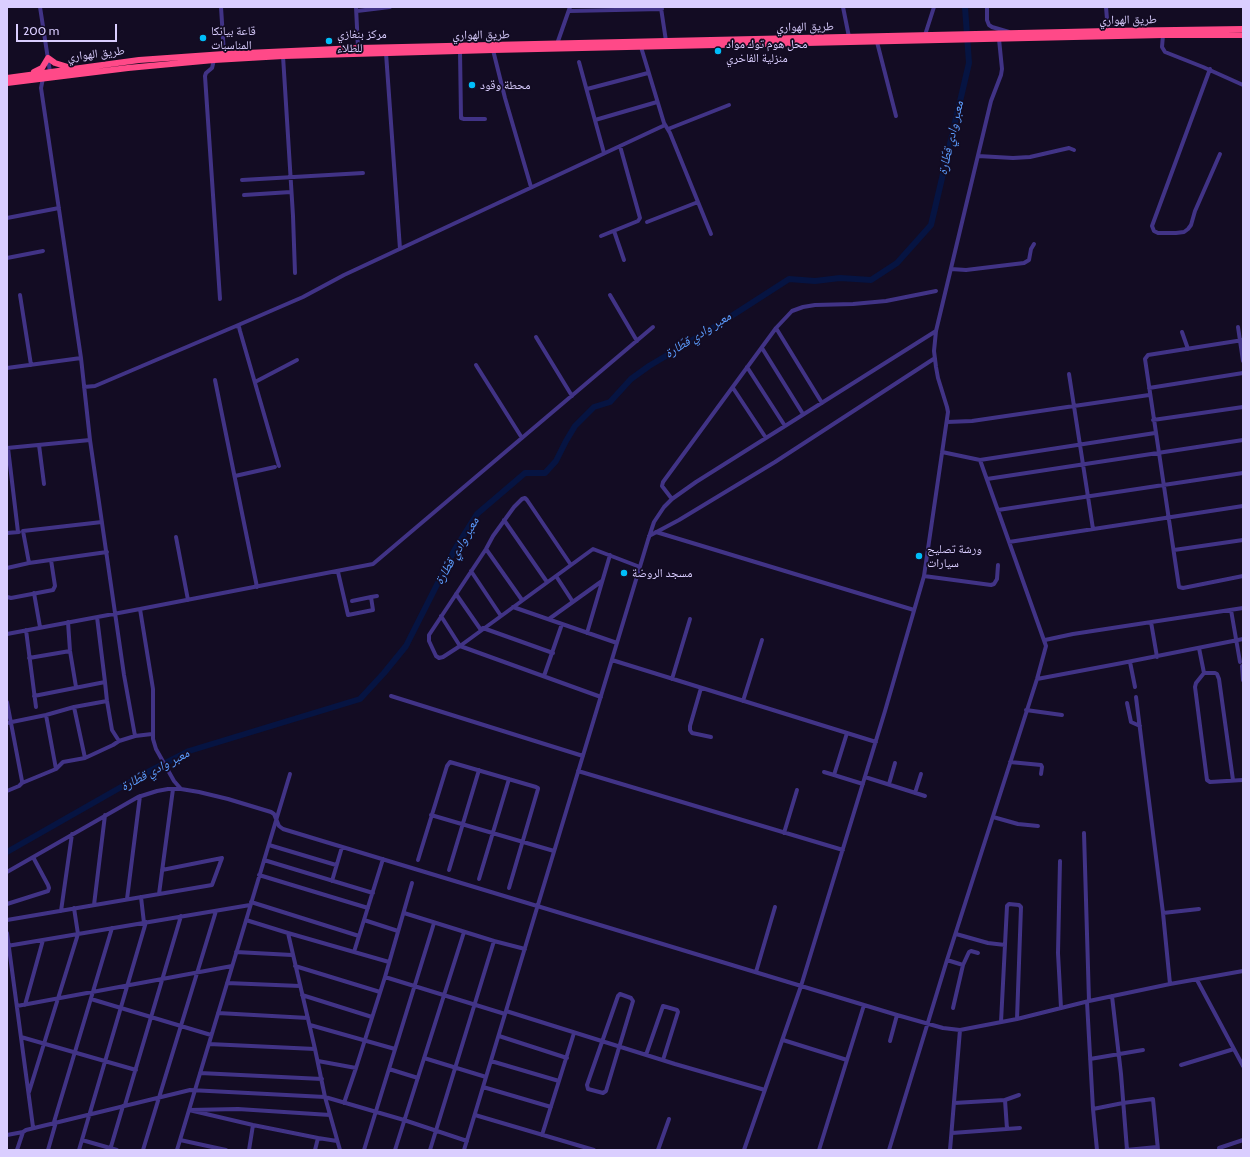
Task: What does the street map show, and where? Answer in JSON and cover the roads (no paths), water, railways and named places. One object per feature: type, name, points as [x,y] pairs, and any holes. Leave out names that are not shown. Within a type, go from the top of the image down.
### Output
[{"type":"highway","name":"طريق الهواري","points":[[990,36],[1015,33],[1243,29]]},
{"type":"highway","name":"طريق الهواري","points":[[7,83],[50,72],[139,60],[214,60],[283,56],[641,47],[849,37],[925,35],[956,37]]},
{"type":"highway","name":"طريق الهواري","points":[[990,36],[999,39],[1163,35],[1243,35]]},
{"type":"highway","points":[[956,37],[990,36]]},
{"type":"highway","name":"طريق الهواري","points":[[7,78],[43,78],[128,68],[224,54],[358,48],[666,41],[716,43],[877,42],[956,37]]},
{"type":"highway","points":[[31,77],[42,68],[48,58],[58,64],[74,68]]},
{"type":"street","points":[[40,7],[50,72]]},
{"type":"street","points":[[221,7],[224,54]]},
{"type":"street","points":[[358,48],[357,9],[390,7]]},
{"type":"street","points":[[843,7],[849,37]]},
{"type":"street","points":[[925,35],[934,7]]},
{"type":"street","points":[[987,7],[987,20],[990,26],[1015,33]]},
{"type":"street","points":[[1106,7],[1108,31]]},
{"type":"street","points":[[557,44],[570,9],[661,8],[666,41]]},
{"type":"street","points":[[1163,35],[1162,47],[1165,52],[1210,69],[1243,85]]},
{"type":"street","points":[[744,1150],[801,986],[876,742],[924,576],[947,422],[947,407],[938,378],[934,342],[991,101],[1001,75],[1002,69],[999,39]]},
{"type":"street","points":[[877,42],[896,116]]},
{"type":"street","points":[[641,47],[665,124],[711,234]]},
{"type":"street","points":[[493,50],[505,98],[531,187]]},
{"type":"street","points":[[460,51],[462,118],[485,119]]},
{"type":"street","points":[[386,53],[390,127],[400,249]]},
{"type":"street","points":[[283,56],[292,192],[295,273]]},
{"type":"street","points":[[214,60],[212,68],[206,73],[205,76],[220,299]]},
{"type":"street","points":[[579,62],[604,153]]},
{"type":"street","points":[[1210,69],[1152,226],[1155,232],[1176,233],[1184,232],[1188,229],[1220,154]]},
{"type":"street","points":[[587,89],[648,73]]},
{"type":"street","points":[[31,77],[41,88]]},
{"type":"street","points":[[43,78],[41,88],[81,358],[90,440],[124,675],[135,736]]},
{"type":"street","points":[[595,120],[657,102]]},
{"type":"street","points":[[668,129],[729,104]]},
{"type":"street","points":[[84,387],[96,386],[303,297],[344,275],[665,124]]},
{"type":"street","points":[[601,236],[638,221],[640,218],[620,146]]},
{"type":"street","points":[[978,156],[1013,158],[1030,157],[1069,148],[1074,150]]},
{"type":"street","points":[[242,180],[290,176],[363,173]]},
{"type":"street","points":[[244,195],[292,192]]},
{"type":"street","points":[[648,222],[698,202]]},
{"type":"street","points":[[7,218],[59,208]]},
{"type":"street","points":[[614,231],[624,260]]},
{"type":"street","points":[[951,269],[966,270],[1024,263],[1029,260],[1034,244]]},
{"type":"street","points":[[7,258],[43,251]]},
{"type":"street","points":[[672,499],[662,486],[663,482],[776,328],[792,311],[803,307],[886,301],[936,291]]},
{"type":"street","points":[[20,295],[30,365]]},
{"type":"street","points":[[610,295],[637,341]]},
{"type":"street","points":[[234,476],[277,467],[255,382],[239,327],[236,326]]},
{"type":"street","points":[[7,634],[370,566],[653,327]]},
{"type":"street","points":[[1238,327],[1242,340],[1243,361]]},
{"type":"street","points":[[776,328],[822,403]]},
{"type":"street","points":[[464,1150],[649,536],[656,518],[672,499],[936,331]]},
{"type":"street","points":[[1182,332],[1188,349]]},
{"type":"street","points":[[536,336],[572,396]]},
{"type":"street","points":[[1242,340],[1146,356],[1144,358],[1179,586],[1181,588],[1243,576]]},
{"type":"street","points":[[762,348],[804,414]]},
{"type":"street","points":[[7,368],[81,358]]},
{"type":"street","points":[[649,536],[679,520],[775,462],[935,358]]},
{"type":"street","points":[[255,382],[297,360]]},
{"type":"street","points":[[476,365],[522,438]]},
{"type":"street","points":[[747,367],[785,426]]},
{"type":"street","points":[[1148,388],[1243,373]]},
{"type":"street","points":[[1068,374],[1093,529]]},
{"type":"street","points":[[215,380],[257,587]]},
{"type":"street","points":[[732,388],[766,438]]},
{"type":"street","points":[[947,422],[972,421],[1149,394]]},
{"type":"street","points":[[1153,420],[1243,407]]},
{"type":"street","points":[[942,452],[980,460],[1156,433]]},
{"type":"street","points":[[18,532],[8,448],[90,440]]},
{"type":"street","points":[[987,479],[1243,440]]},
{"type":"street","points":[[39,445],[44,484]]},
{"type":"street","points":[[889,1150],[947,960],[1037,679],[1046,646],[980,460]]},
{"type":"street","points":[[998,510],[1243,473]]},
{"type":"street","points":[[570,565],[524,498],[522,499],[514,507],[493,536],[429,636],[429,641],[436,656],[439,658],[443,657],[460,646],[594,549],[640,566]]},
{"type":"street","points":[[1009,542],[1243,506]]},
{"type":"street","points":[[504,520],[547,582]]},
{"type":"street","points":[[7,533],[102,522]]},
{"type":"street","points":[[23,531],[29,563]]},
{"type":"street","points":[[656,532],[914,610]]},
{"type":"street","points":[[176,537],[188,600]]},
{"type":"street","points":[[1174,550],[1243,540]]},
{"type":"street","points":[[486,549],[522,600]]},
{"type":"street","points":[[7,568],[29,563],[107,552]]},
{"type":"street","points":[[587,633],[610,555]]},
{"type":"street","points":[[7,596],[11,598],[53,590],[55,588],[51,560]]},
{"type":"street","points":[[924,576],[991,585],[994,584],[997,579],[998,565]]},
{"type":"street","points":[[471,571],[501,616]]},
{"type":"street","points":[[338,572],[348,615],[373,610],[371,597]]},
{"type":"street","points":[[556,576],[573,602]]},
{"type":"street","points":[[548,619],[602,581]]},
{"type":"street","points":[[34,593],[40,627]]},
{"type":"street","points":[[456,594],[482,629],[552,653]]},
{"type":"street","points":[[352,601],[377,596]]},
{"type":"street","points":[[513,607],[617,643]]},
{"type":"street","points":[[1044,640],[1073,634],[1243,608]]},
{"type":"street","points":[[140,609],[153,689],[152,734],[154,744],[174,781],[181,789]]},
{"type":"street","points":[[1231,610],[1243,680]]},
{"type":"street","points":[[442,616],[460,646],[601,697]]},
{"type":"street","points":[[97,617],[112,730],[119,741]]},
{"type":"street","points":[[672,679],[690,619]]},
{"type":"street","points":[[68,622],[70,651],[76,687]]},
{"type":"street","points":[[1151,622],[1157,657]]},
{"type":"street","points":[[544,676],[562,624]]},
{"type":"street","points":[[26,630],[36,707]]},
{"type":"street","points":[[743,701],[762,640]]},
{"type":"street","points":[[1037,679],[1243,640]]},
{"type":"street","points":[[1199,648],[1204,673]]},
{"type":"street","points":[[30,658],[70,651]]},
{"type":"street","points":[[612,660],[876,742]]},
{"type":"street","points":[[1130,662],[1135,687]]},
{"type":"street","points":[[1233,780],[1219,679],[1215,672],[1204,673],[1196,682],[1195,687],[1207,780],[1210,782],[1243,780]]},
{"type":"street","points":[[34,696],[105,682]]},
{"type":"street","points":[[701,688],[690,730],[692,732],[711,737]]},
{"type":"street","points":[[391,696],[583,756]]},
{"type":"street","points":[[1136,697],[1163,913],[1170,984]]},
{"type":"street","points":[[9,722],[107,701]]},
{"type":"street","points":[[1127,703],[1131,722],[1140,726]]},
{"type":"street","points":[[7,704],[9,722],[22,783]]},
{"type":"street","points":[[74,707],[85,758]]},
{"type":"street","points":[[1026,710],[1062,715]]},
{"type":"street","points":[[46,715],[56,770]]},
{"type":"street","points":[[834,776],[847,733]]},
{"type":"street","points":[[7,791],[19,786],[22,783],[56,770],[63,762],[85,758],[119,741],[135,736],[152,734]]},
{"type":"street","points":[[418,860],[448,764],[452,762],[509,779],[538,788],[509,888]]},
{"type":"street","points":[[1010,762],[1041,765],[1041,774]]},
{"type":"street","points":[[889,784],[895,764]]},
{"type":"street","points":[[449,870],[479,770]]},
{"type":"street","points":[[578,771],[843,850]]},
{"type":"street","points":[[824,772],[863,784]]},
{"type":"street","points":[[177,1150],[290,774]]},
{"type":"street","points":[[915,793],[921,774]]},
{"type":"street","points":[[865,777],[925,796]]},
{"type":"street","points":[[479,879],[509,779]]},
{"type":"street","points":[[159,894],[171,789],[174,781]]},
{"type":"street","points":[[7,872],[140,796],[171,789],[181,789],[228,799],[271,812],[274,814],[279,826],[283,829],[944,1028],[960,1030],[1017,1019],[1088,1001],[1243,971]]},
{"type":"street","points":[[784,833],[797,790]]},
{"type":"street","points":[[127,899],[140,796]]},
{"type":"street","points":[[94,905],[105,815]]},
{"type":"street","points":[[431,815],[554,851]]},
{"type":"street","points":[[993,817],[1018,824],[1038,826]]},
{"type":"street","points":[[1084,833],[1090,1059],[1097,1150]]},
{"type":"street","points":[[61,911],[72,834]]},
{"type":"street","points":[[269,845],[336,865]]},
{"type":"street","points":[[332,881],[342,847]]},
{"type":"street","points":[[7,904],[48,891],[48,885],[33,857]]},
{"type":"street","points":[[7,920],[212,885],[222,858],[162,870]]},
{"type":"street","points":[[354,952],[383,859]]},
{"type":"street","points":[[264,860],[373,893]]},
{"type":"street","points":[[1060,861],[1058,953],[1062,1008]]},
{"type":"street","points":[[259,875],[368,908]]},
{"type":"street","points":[[344,1103],[385,977],[412,883]]},
{"type":"street","points":[[79,1150],[128,986],[145,922],[141,897]]},
{"type":"street","points":[[8,946],[216,911],[251,903],[359,936]]},
{"type":"street","points":[[1001,1022],[1007,906],[1009,904],[1021,907],[1017,1019]]},
{"type":"street","points":[[756,972],[774,906]]},
{"type":"street","points":[[29,1094],[78,934],[74,908]]},
{"type":"street","points":[[1163,913],[1199,909]]},
{"type":"street","points":[[143,1150],[216,911]]},
{"type":"street","points":[[404,913],[525,950]]},
{"type":"street","points":[[110,1149],[136,1070],[181,916]]},
{"type":"street","points":[[246,920],[389,962]]},
{"type":"street","points":[[364,920],[398,931]]},
{"type":"street","points":[[364,1150],[434,922]]},
{"type":"street","points":[[48,1150],[112,928]]},
{"type":"street","points":[[395,1150],[464,932]]},
{"type":"street","points":[[7,933],[8,955],[17,1006],[33,1127]]},
{"type":"street","points":[[288,933],[318,1060],[325,1097],[340,1150]]},
{"type":"street","points":[[956,934],[988,943],[1005,945]]},
{"type":"street","points":[[25,1005],[43,940]]},
{"type":"street","points":[[430,1150],[494,941]]},
{"type":"street","points":[[953,1008],[963,965],[969,952],[971,951],[978,953]]},
{"type":"street","points":[[236,952],[292,955]]},
{"type":"street","points":[[947,960],[963,965]]},
{"type":"street","points":[[17,1006],[232,966]]},
{"type":"street","points":[[295,966],[380,992]]},
{"type":"street","points":[[385,977],[765,1090]]},
{"type":"street","points":[[1196,980],[1243,1066]]},
{"type":"street","points":[[227,983],[300,986]]},
{"type":"street","points":[[620,994],[626,995],[633,1001],[620,1047],[606,1091],[603,1092],[588,1089],[587,1085],[620,994]]},
{"type":"street","points":[[302,995],[372,1017]]},
{"type":"street","points":[[1093,1109],[1123,1103],[1151,1098],[1154,1100],[1158,1148],[1127,1150],[1123,1103],[1119,1054],[1112,996]]},
{"type":"street","points":[[91,999],[211,1035]]},
{"type":"street","points":[[819,1150],[864,1005]]},
{"type":"street","points":[[646,1055],[662,1006],[678,1012],[663,1060]]},
{"type":"street","points":[[218,1013],[308,1018]]},
{"type":"street","points":[[890,1041],[897,1015]]},
{"type":"street","points":[[310,1025],[395,1049]]},
{"type":"street","points":[[950,1150],[960,1030]]},
{"type":"street","points":[[542,1135],[574,1032]]},
{"type":"street","points":[[499,1036],[567,1058]]},
{"type":"street","points":[[21,1037],[136,1070]]},
{"type":"street","points":[[783,1040],[847,1060]]},
{"type":"street","points":[[209,1044],[315,1048]]},
{"type":"street","points":[[1181,1065],[1234,1049]]},
{"type":"street","points":[[1090,1059],[1143,1050]]},
{"type":"street","points":[[424,1058],[486,1077]]},
{"type":"street","points":[[318,1060],[356,1068]]},
{"type":"street","points":[[491,1061],[559,1081]]},
{"type":"street","points":[[389,1069],[418,1078]]},
{"type":"street","points":[[200,1072],[322,1080]]},
{"type":"street","points":[[483,1087],[551,1107]]},
{"type":"street","points":[[7,1135],[23,1132],[33,1127],[158,1097],[195,1090],[325,1097],[375,1113],[404,1120],[467,1141]]},
{"type":"street","points":[[954,1103],[1005,1100],[1019,1095]]},
{"type":"street","points":[[1005,1100],[1007,1129]]},
{"type":"street","points":[[189,1110],[238,1109],[330,1114]]},
{"type":"street","points":[[189,1110],[253,1125],[338,1141]]},
{"type":"street","points":[[475,1114],[594,1150]]},
{"type":"street","points":[[658,1150],[669,1118]]},
{"type":"street","points":[[249,1150],[253,1125]]},
{"type":"street","points":[[952,1133],[1020,1128]]},
{"type":"street","points":[[17,1150],[23,1132]]},
{"type":"street","points":[[315,1150],[318,1138]]},
{"type":"street","points":[[82,1140],[118,1150]]},
{"type":"street","points":[[180,1140],[226,1150]]},
{"type":"street","points":[[1219,1148],[1243,1140]]},
{"type":"waterway","name":"معبر وادي قطّارة","points":[[7,852],[144,774],[189,751],[360,699],[406,646],[455,549],[477,514],[525,473],[545,473],[556,461],[575,426],[594,407],[610,402],[631,379],[649,366],[716,326],[789,279],[815,281],[840,278],[871,280],[897,263],[931,225],[969,63],[965,7]]},
{"type":"place","name":"قاعة بيانكا المناسبات","points":[[203,38]]},
{"type":"place","name":"مركز بنغازي للطلاء","points":[[329,41]]},
{"type":"place","name":"محل هوم توك مواد منزلية الفاخري","points":[[718,51]]},
{"type":"place","name":"محطة وقود","points":[[472,85]]},
{"type":"place","name":"ورشة تصليح سيارات","points":[[919,556]]},
{"type":"place","name":"مسجد الروضة","points":[[624,573]]}]
